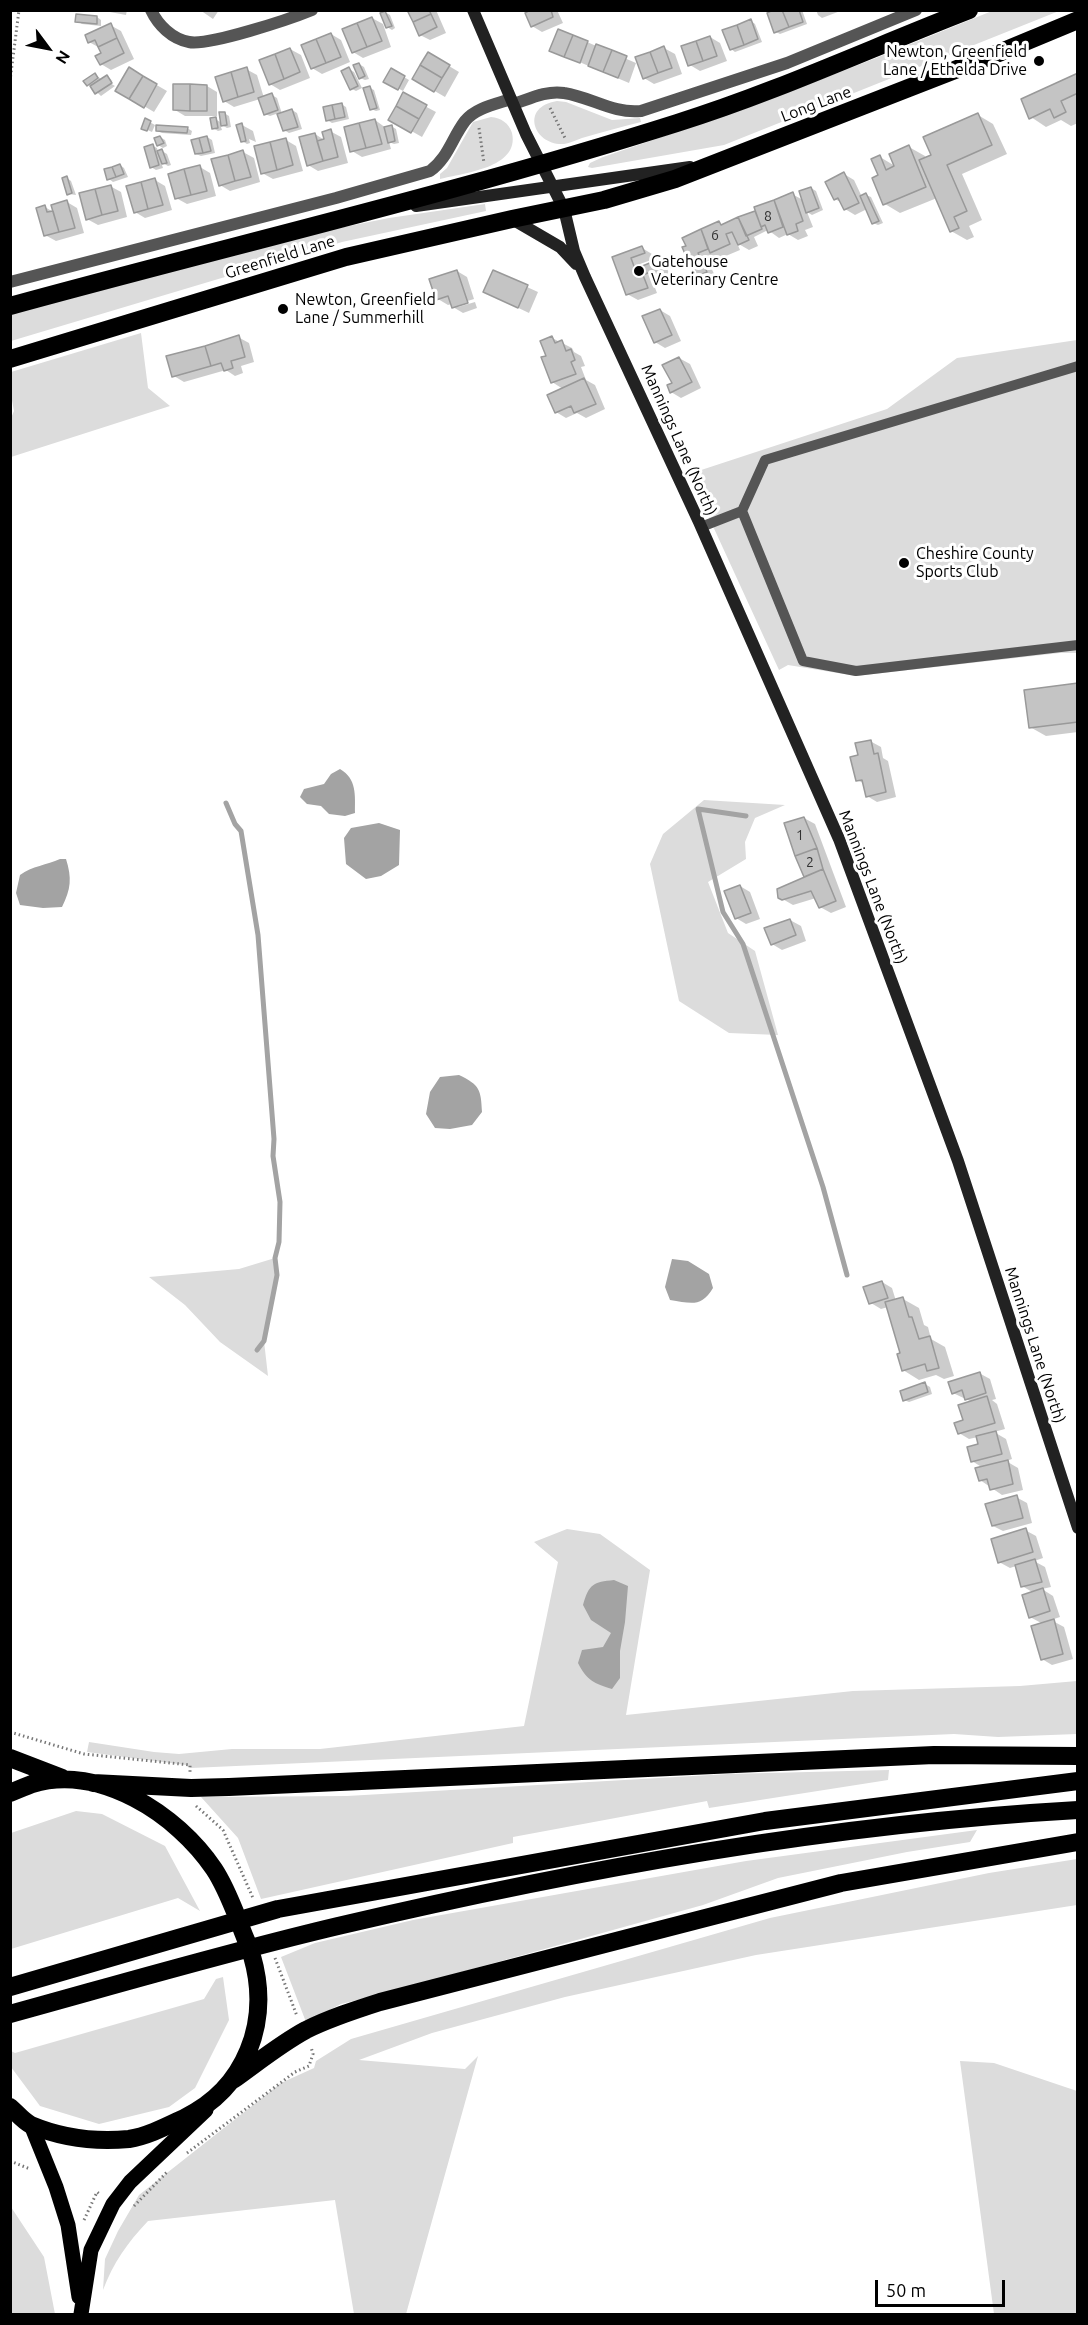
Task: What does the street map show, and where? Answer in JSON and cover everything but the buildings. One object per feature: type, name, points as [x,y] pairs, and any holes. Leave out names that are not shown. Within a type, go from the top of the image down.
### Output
[{"type":"highway","name":"Long Lane","points":[[541,165],[680,122],[820,70],[969,10]]},
{"type":"highway","name":"Long Lane","points":[[564,209],[604,200],[717,163],[1077,20]]},
{"type":"highway","name":"Greenfield Lane","points":[[10,306],[541,165]]},
{"type":"highway","name":"Greenfield Lane","points":[[10,358],[346,257],[564,209]]},
{"type":"highway","points":[[10,1793],[33,1784],[68,1780],[191,1788],[934,1755],[1077,1756]]},
{"type":"highway","points":[[10,1758],[68,1780]]},
{"type":"highway","points":[[10,1987],[278,1909],[765,1821],[1077,1781]]},
{"type":"highway","points":[[10,2107],[22,2122],[74,2137],[106,2141],[137,2138],[194,2113],[220,2095],[233,2080],[245,2060],[253,2036],[256,1986],[252,1958],[231,1899],[215,1870],[194,1842],[150,1806],[93,1783]]},
{"type":"highway","points":[[10,2014],[206,1959],[508,1888],[716,1850],[910,1822],[1077,1810]]},
{"type":"highway","points":[[233,2080],[280,2046],[306,2031],[338,2016],[380,2002],[841,1883],[1077,1842]]},
{"type":"main road","points":[[81,2314],[91,2250],[113,2204],[130,2182],[168,2148],[220,2095]]},
{"type":"main road","points":[[22,2122],[56,2187],[68,2225],[81,2314]]},
{"type":"street","points":[[151,10],[156,21],[174,37],[191,43],[209,41],[312,10]]},
{"type":"street","name":"Mannings Lane (North)","points":[[473,10],[541,165],[564,209],[574,251],[585,278],[701,527],[839,839],[958,1161],[1077,1528]]},
{"type":"street","points":[[10,282],[336,198],[430,171],[440,164],[465,120],[477,111],[541,94],[562,93],[626,112],[641,111],[787,63],[916,10]]},
{"type":"street","points":[[350,215],[717,163]]},
{"type":"street","name":"Mannings Lane (North)","points":[[512,219],[560,247],[572,258],[585,278]]},
{"type":"lane","points":[[701,527],[742,511],[765,460],[1077,366]]},
{"type":"lane","points":[[742,511],[803,661],[856,671],[1077,645]]},
{"type":"path","points":[[10,81],[19,10]]},
{"type":"path","points":[[477,111],[488,180]]},
{"type":"path","points":[[10,1732],[84,1754],[190,1765]]},
{"type":"path","points":[[182,2157],[295,2072],[309,2066],[313,2054]]},
{"type":"path","points":[[10,2161],[28,2167],[33,2177]]},
{"type":"path","points":[[126,2213],[174,2165]]},
{"type":"shaded area","points":[[992,11],[1059,11],[724,145],[588,167],[590,163],[603,157],[747,108]]},
{"type":"shaded area","points":[[557,101],[566,102],[612,120],[640,118],[641,122],[566,144],[554,143],[539,133],[535,126],[535,118],[538,111],[545,105]]},
{"type":"shaded area","points":[[491,117],[504,122],[511,129],[512,145],[507,154],[488,167],[440,179],[440,174],[447,168],[473,122]]},
{"type":"shaded area","points":[[485,204],[486,211],[342,242],[11,341],[11,313],[299,236],[389,218]]},
{"type":"shaded area","points":[[141,333],[148,388],[170,406],[11,457],[11,418],[14,411],[11,372]]},
{"type":"shaded area","name":"Cheshire County Sports Club","points":[[1077,340],[1077,653],[856,676],[788,665],[779,670],[689,474],[887,409],[957,358]]},
{"type":"shaded area","points":[[340,769],[346,773],[352,783],[355,794],[355,813],[345,816],[329,814],[321,806],[307,804],[300,797],[304,789],[324,784],[331,774]]},
{"type":"shaded area","points":[[704,800],[785,805],[755,818],[745,842],[746,859],[708,882],[728,933],[755,951],[778,1035],[729,1033],[679,1001],[650,864],[663,834]]},
{"type":"shaded area","points":[[379,823],[400,830],[399,865],[381,876],[366,879],[346,864],[344,838],[351,828]]},
{"type":"shaded area","points":[[60,859],[66,859],[70,878],[69,889],[62,907],[43,908],[20,905],[16,893],[20,875]]},
{"type":"shaded area","points":[[459,1075],[478,1089],[482,1112],[472,1125],[450,1129],[435,1128],[426,1114],[430,1092],[440,1077]]},
{"type":"shaded area","points":[[275,1258],[277,1275],[264,1341],[268,1376],[220,1342],[185,1305],[149,1277],[239,1269]]},
{"type":"shaded area","points":[[672,1259],[688,1261],[709,1274],[713,1288],[704,1299],[695,1303],[670,1300],[665,1287]]},
{"type":"shaded area","points":[[567,1529],[600,1534],[650,1570],[626,1715],[853,1691],[1020,1686],[1077,1681],[1077,1734],[998,1737],[954,1734],[191,1768],[186,1765],[87,1752],[89,1742],[179,1754],[232,1749],[320,1749],[524,1726],[558,1562],[534,1542]]},
{"type":"shaded area","points":[[614,1580],[628,1586],[620,1651],[620,1678],[612,1689],[592,1680],[578,1663],[582,1650],[603,1647],[611,1633],[591,1620],[583,1605],[587,1593],[597,1583]]},
{"type":"shaded area","points":[[889,1770],[888,1780],[709,1808],[707,1801],[513,1837],[513,1843],[261,1899],[238,1838],[201,1797],[347,1796],[728,1774]]},
{"type":"shaded area","points":[[76,1811],[102,1814],[165,1846],[200,1911],[178,1898],[11,1949],[11,1833]]},
{"type":"shaded area","points":[[977,1830],[970,1842],[778,1878],[703,1905],[341,2004],[306,2022],[281,1957],[315,1943],[413,1920],[746,1861]]},
{"type":"shaded area","points":[[1077,1859],[1077,1905],[756,1955],[565,1997],[432,2033],[359,2060],[465,2069],[478,2056],[406,2314],[354,2314],[335,2200],[148,2221],[122,2253],[103,2290],[105,2259],[139,2195],[281,2083],[314,2068],[316,2061],[351,2039],[770,1918],[989,1873]]},
{"type":"shaded area","points":[[223,1977],[229,2020],[195,2088],[169,2107],[99,2124],[40,2106],[11,2067],[11,2051],[15,2053],[204,1999],[216,1979]]},
{"type":"shaded area","points":[[960,2061],[994,2063],[1077,2091],[1077,2314],[994,2314]]},
{"type":"shaded area","points":[[11,2207],[44,2257],[55,2314],[11,2314]]},
{"type":"waterway","points":[[226,803],[235,824],[241,831],[258,935],[274,1139],[273,1156],[280,1202],[279,1242],[275,1258],[277,1275],[264,1341],[257,1350]]},
{"type":"waterway","points":[[746,816],[698,809],[723,912],[743,944],[823,1187],[847,1275]]},
{"type":"place","name":"Newton, Greenfield Lane / Ethelda Drive","points":[[1039,61]]},
{"type":"place","name":"Gatehouse Veterinary Centre","points":[[639,271]]},
{"type":"place","name":"Newton, Greenfield Lane / Summerhill","points":[[283,309]]},
{"type":"place","name":"Cheshire County Sports Club","points":[[904,563]]}]
